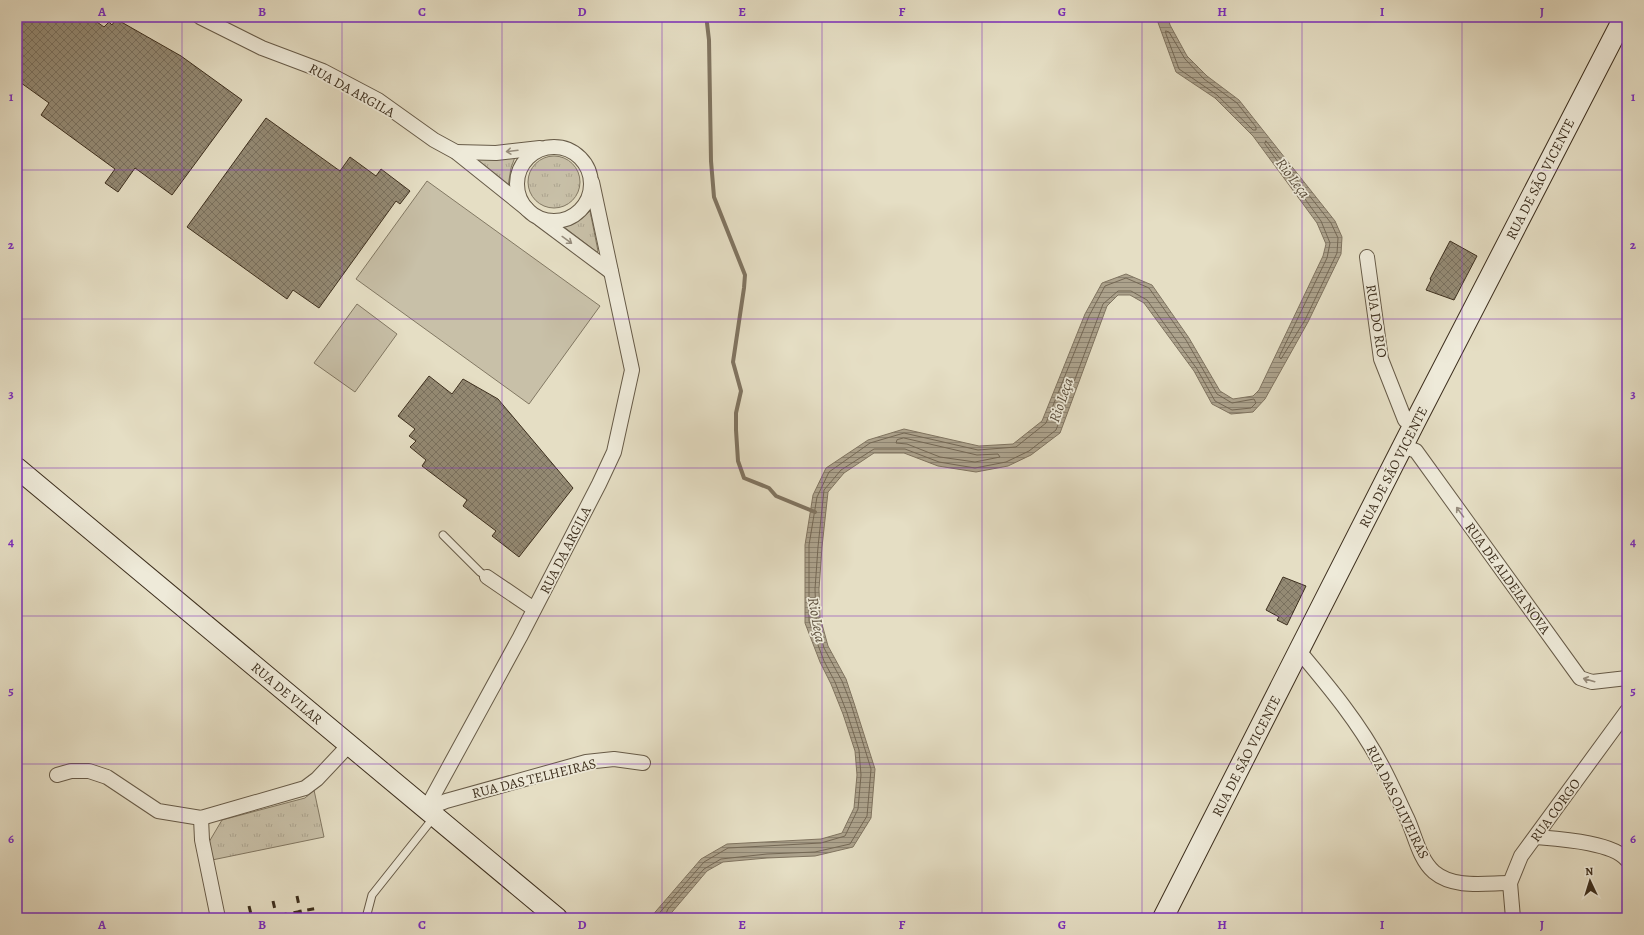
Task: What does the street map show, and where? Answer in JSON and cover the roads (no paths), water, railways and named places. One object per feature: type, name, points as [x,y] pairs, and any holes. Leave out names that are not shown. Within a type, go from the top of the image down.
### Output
[{"type":"main road","name":"RUA DE SÃO VICENTE","points":[[1164,918],[1414,424],[1624,17]]},
{"type":"main road","name":"RUA DE VILAR","points":[[17,468],[557,918]]},
{"type":"street","name":"RUA DA ARGILA","points":[[200,17],[262,48],[323,71],[378,100],[434,140],[456,152],[531,213],[611,272]]},
{"type":"street","name":"RUA DA ARGILA","points":[[430,813],[614,452],[632,370],[592,182],[589,170],[583,160],[574,152],[563,147],[551,146],[496,153],[456,152]]},
{"type":"street","name":"RUA DA ARGILA","points":[[551,146],[539,149],[529,155],[521,165],[517,176],[517,188],[520,200],[531,213],[547,220],[559,221],[570,218],[579,212],[586,203],[592,182]]},
{"type":"street","name":"RUA DO RIO","points":[[1367,257],[1381,359],[1406,420],[1414,424]]},
{"type":"street","name":"RUA DE ALDEIA NOVA","points":[[1403,446],[1416,451],[1580,678],[1592,682],[1627,678]]},
{"type":"street","points":[[487,577],[534,609]]},
{"type":"street","name":"RUA DAS OLIVEIRAS","points":[[1300,651],[1360,727],[1383,766],[1423,857],[1434,872],[1454,883],[1510,883]]},
{"type":"street","name":"RUA CORGO","points":[[1513,918],[1510,883],[1522,856],[1627,711]]},
{"type":"street","points":[[57,775],[71,771],[89,771],[107,777],[158,811],[201,818],[305,788],[317,779],[349,746]]},
{"type":"street","name":"RUA DAS TELHEIRAS","points":[[430,813],[446,801],[586,762],[614,759],[643,763]]},
{"type":"street","points":[[201,818],[202,840],[218,918]]},
{"type":"street","points":[[1536,836],[1611,848],[1627,860]]},
{"type":"lane","points":[[443,535],[480,572],[487,577]]},
{"type":"lane","points":[[368,918],[367,914],[372,895],[430,813]]},
{"type":"water","name":"Rio Leça","points":[[1156,17],[1168,17],[1170,25],[1187,56],[1207,76],[1239,100],[1335,221],[1342,237],[1341,254],[1308,322],[1265,399],[1253,412],[1231,414],[1212,404],[1194,371],[1144,303],[1130,295],[1118,295],[1107,306],[1060,433],[1031,455],[1008,466],[976,472],[938,466],[904,453],[874,453],[844,473],[828,492],[819,589],[820,617],[828,646],[846,679],[875,769],[871,818],[853,847],[815,856],[723,862],[707,871],[667,918],[650,918],[701,859],[727,844],[821,839],[842,833],[854,808],[857,775],[855,751],[843,714],[805,623],[805,545],[813,495],[826,468],[868,440],[904,429],[979,446],[1013,444],[1042,421],[1085,314],[1102,283],[1126,274],[1152,285],[1189,338],[1220,391],[1233,399],[1253,396],[1259,390],[1323,256],[1326,244],[1317,223],[1253,136],[1215,98],[1176,72]]},
{"type":"waterway","points":[[707,23],[709,40],[711,161],[714,197],[745,275],[733,362],[741,391],[736,413],[738,461],[744,478],[769,488],[776,496],[815,512]]},
{"type":"railway","points":[[297,896],[301,915]]},
{"type":"railway","points":[[273,901],[277,918]]},
{"type":"railway","points":[[249,906],[252,918]]},
{"type":"railway","points":[[266,918],[318,908]]}]
